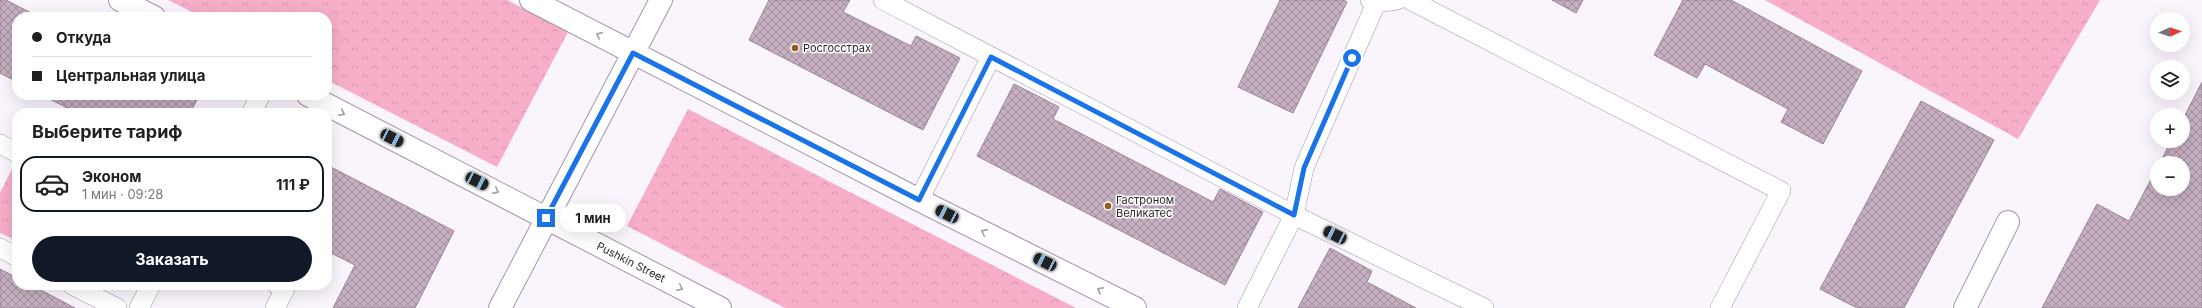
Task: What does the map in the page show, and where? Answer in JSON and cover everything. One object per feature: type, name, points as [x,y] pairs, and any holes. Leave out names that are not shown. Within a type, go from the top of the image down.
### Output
[{"type":"street","points":[[120,0],[144,12]]},
{"type":"street","points":[[531,0],[919,200],[1135,308]]},
{"type":"street","points":[[500,308],[661,0]]},
{"type":"street","name":"Pushkin Street","points":[[318,100],[720,308]]},
{"type":"street","points":[[1965,308],[2008,222]]},
{"type":"lane","points":[[883,0],[1294,215],[1484,308]]},
{"type":"lane","points":[[1247,308],[1294,215],[1304,168],[1373,1],[1397,0]]},
{"type":"lane","points":[[1410,0],[1781,191],[1720,308]]},
{"type":"lane","points":[[919,200],[991,57]]},
{"type":"lane","points":[[0,144],[12,150]]},
{"type":"lane","points":[[0,248],[12,254]]},
{"type":"lane","points":[[82,290],[117,308]]},
{"type":"lane","points":[[139,308],[148,290]]},
{"type":"lane","points":[[275,308],[284,290]]},
{"type":"green space","points":[[168,0],[507,0],[568,32],[497,167],[332,83],[332,12],[192,12]]},
{"type":"green space","points":[[1765,0],[2100,0],[2018,139]]},
{"type":"green space","points":[[688,109],[1076,308],[785,308],[627,226]]},
{"type":"green space","points":[[12,169],[12,239],[0,233],[0,193]]},
{"type":"building","points":[[0,0],[6,0],[29,12],[12,12],[12,79],[0,73]]},
{"type":"building","points":[[769,0],[850,0],[843,12],[911,46],[916,36],[960,58],[923,130],[749,40]]},
{"type":"building","points":[[1280,0],[1343,0],[1347,2],[1293,113],[1238,87]]},
{"type":"building","points":[[1552,0],[1583,0],[1576,13]]},
{"type":"building","points":[[1683,0],[1731,0],[1862,71],[1823,144],[1781,122],[1788,109],[1705,64],[1697,78],[1654,55]]},
{"type":"building","points":[[2202,82],[2202,308],[2042,308],[2097,204],[2129,221],[2150,181],[2150,196],[2190,196],[2190,156],[2164,156],[2168,148],[2190,148],[2190,108],[2189,108]]},
{"type":"building","points":[[1014,84],[1059,107],[1053,119],[1213,202],[1220,189],[1263,212],[1225,285],[977,156]]},
{"type":"building","points":[[52,100],[197,100],[193,108],[67,108]]},
{"type":"building","points":[[1921,101],[1994,140],[1904,308],[1857,308],[1820,289]]},
{"type":"building","points":[[332,168],[454,231],[415,308],[333,308],[355,265],[332,254]]},
{"type":"building","points":[[1330,248],[1372,271],[1367,282],[1416,308],[1298,308]]},
{"type":"building","points":[[0,269],[12,275],[12,290],[41,290],[75,308],[0,308]]},
{"type":"place","name":"Росгосстрах","points":[[795,48]]},
{"type":"place","name":"Гастроном Великатес","points":[[1108,206]]},
{"type":"route","points":[[546,218],[633,53],[694,83],[919,200],[991,57],[1294,215],[1304,168],[1352,58]]}]
